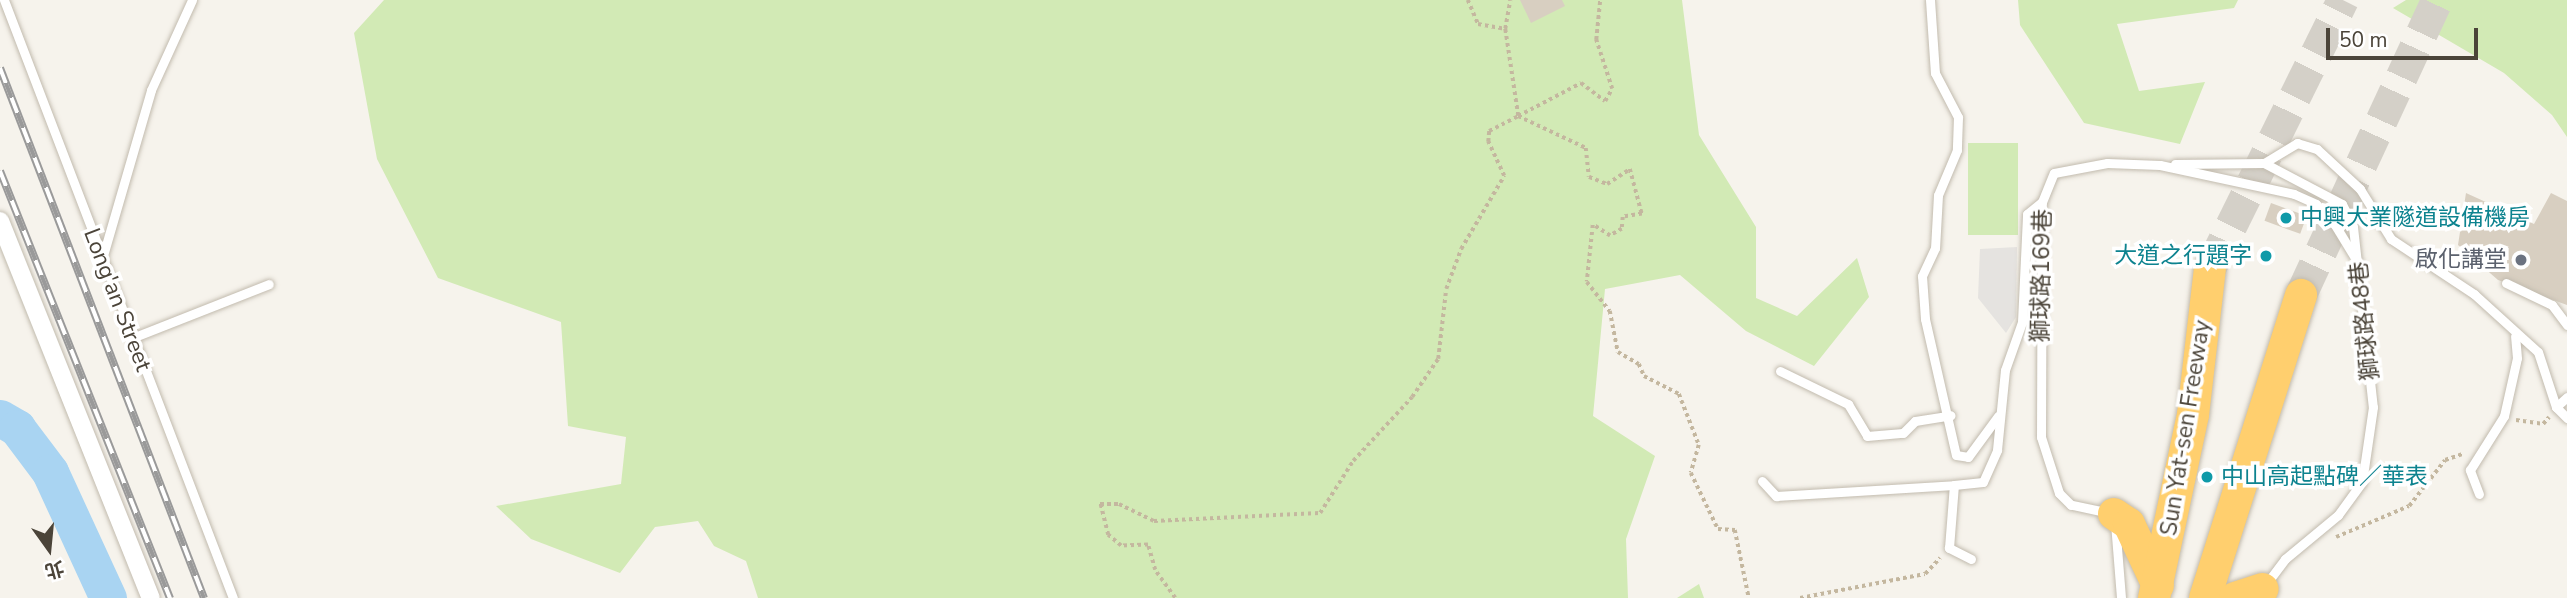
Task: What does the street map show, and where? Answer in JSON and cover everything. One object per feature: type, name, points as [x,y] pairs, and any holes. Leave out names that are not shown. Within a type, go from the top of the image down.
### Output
[{"type":"highway","name":"Sun Yat-sen Freeway","points":[[2159,580],[2193,415],[2210,268]]},
{"type":"highway","points":[[2114,514],[2129,524],[2159,580],[2229,593],[2301,295]]},
{"type":"street","points":[[0,221],[151,598]]},
{"type":"lane","name":"Long'an Street","points":[[4,0],[101,261],[233,598]]},
{"type":"lane","points":[[101,261],[151,90],[192,0]]},
{"type":"lane","points":[[1930,0],[1935,73],[1958,117],[1957,150],[1938,195],[1935,248],[1923,275],[1925,319],[1951,415],[1956,455],[1968,457],[1997,415]]},
{"type":"lane","name":"獅球路48巷","points":[[2264,163],[2297,143],[2317,149],[2360,190],[2391,239],[2474,294],[2515,336],[2538,352],[2556,407],[2567,418]]},
{"type":"lane","name":"獅球路169巷","points":[[2114,514],[2071,505],[2059,493],[2041,437],[2042,202],[2054,173],[2107,163],[2160,164],[2316,204],[2360,266]]},
{"type":"lane","points":[[2160,164],[2264,163]]},
{"type":"lane","name":"獅球路48巷","points":[[2229,593],[2310,541],[2362,482],[2371,439],[2360,266],[2342,204],[2264,163]]},
{"type":"lane","points":[[1762,481],[1776,496],[1983,482],[1997,450],[1997,415],[2022,322],[2027,214],[2042,202]]},
{"type":"lane","points":[[132,338],[269,284]]},
{"type":"lane","points":[[2506,284],[2552,305],[2567,325]]},
{"type":"lane","points":[[2479,494],[2470,470],[2480,447],[2504,416],[2517,358],[2515,336]]},
{"type":"lane","points":[[1780,371],[1848,404],[1867,436],[1903,433],[1915,421],[1951,415]]},
{"type":"lane","points":[[2556,407],[2567,397]]},
{"type":"lane","points":[[2556,407],[2567,406]]},
{"type":"lane","points":[[1954,485],[1949,548],[1971,559]]},
{"type":"lane","points":[[2114,514],[2121,598]]},
{"type":"path","points":[[1468,0],[1478,24],[1505,29]]},
{"type":"path","points":[[1510,0],[1505,29],[1518,116]]},
{"type":"path","points":[[1175,598],[1155,570],[1148,545],[1122,546],[1108,536],[1100,504],[1119,504],[1154,521],[1320,513],[1353,461],[1412,397],[1438,359],[1446,289],[1461,249],[1504,176],[1488,142],[1489,131],[1581,83],[1605,101],[1612,89],[1596,40],[1600,0]]},
{"type":"path","points":[[1518,116],[1586,148],[1589,177],[1607,184],[1630,169],[1642,214],[1623,217],[1622,229],[1610,236],[1593,225],[1587,282],[1610,311],[1618,352],[1639,364],[1644,376],[1679,394],[1699,445],[1691,472],[1718,528],[1735,530],[1749,598]]},
{"type":"path","points":[[2504,416],[2543,424],[2556,407]]},
{"type":"path","points":[[2310,541],[2372,526],[2409,506],[2445,460],[2480,447]]},
{"type":"path","points":[[1800,598],[1925,574],[1949,548]]},
{"type":"green space","points":[[384,0],[1682,0],[1699,135],[1756,227],[1756,298],[1797,316],[1857,258],[1869,297],[1814,366],[1746,331],[1680,275],[1605,289],[1593,416],[1655,456],[1626,539],[1628,598],[758,598],[746,561],[714,546],[698,521],[655,527],[620,573],[531,539],[496,506],[621,484],[626,437],[568,426],[561,322],[438,278],[377,159],[354,33]]},
{"type":"green space","points":[[2018,0],[2238,0],[2234,8],[2117,24],[2139,91],[2205,82],[2180,144],[2084,123],[2020,25]]},
{"type":"green space","points":[[2406,0],[2567,0],[2567,137],[2552,115],[2504,73],[2393,8]]},
{"type":"green space","points":[[1968,143],[2018,143],[2018,235],[1968,235]]},
{"type":"green space","points":[[1699,584],[1704,598],[1677,598]]},
{"type":"shaded area","points":[[2017,247],[2016,317],[2006,333],[1978,298],[1980,249]]},
{"type":"building","points":[[1520,0],[1562,0],[1565,6],[1531,23]]},
{"type":"building","name":"啟化講堂","points":[[2466,193],[2534,224],[2551,193],[2567,201],[2567,305],[2498,280],[2458,245]]},
{"type":"building","name":"中興大業隧道設備機房","points":[[2271,203],[2307,216],[2300,234],[2265,221]]},
{"type":"waterway","points":[[0,418],[17,428],[50,472],[108,598]]},
{"type":"tunnel","points":[[2210,269],[2343,0]]},
{"type":"tunnel","points":[[2301,295],[2437,0]]},
{"type":"railway","points":[[0,68],[204,598]]},
{"type":"railway","points":[[0,171],[170,598]]},
{"type":"place","name":"中興大業隧道設備機房","points":[[2286,218]]},
{"type":"place","name":"大道之行題字","points":[[2266,256]]},
{"type":"place","name":"啟化講堂","points":[[2521,260]]},
{"type":"place","name":"中山高起點碑／華表","points":[[2207,477]]}]
